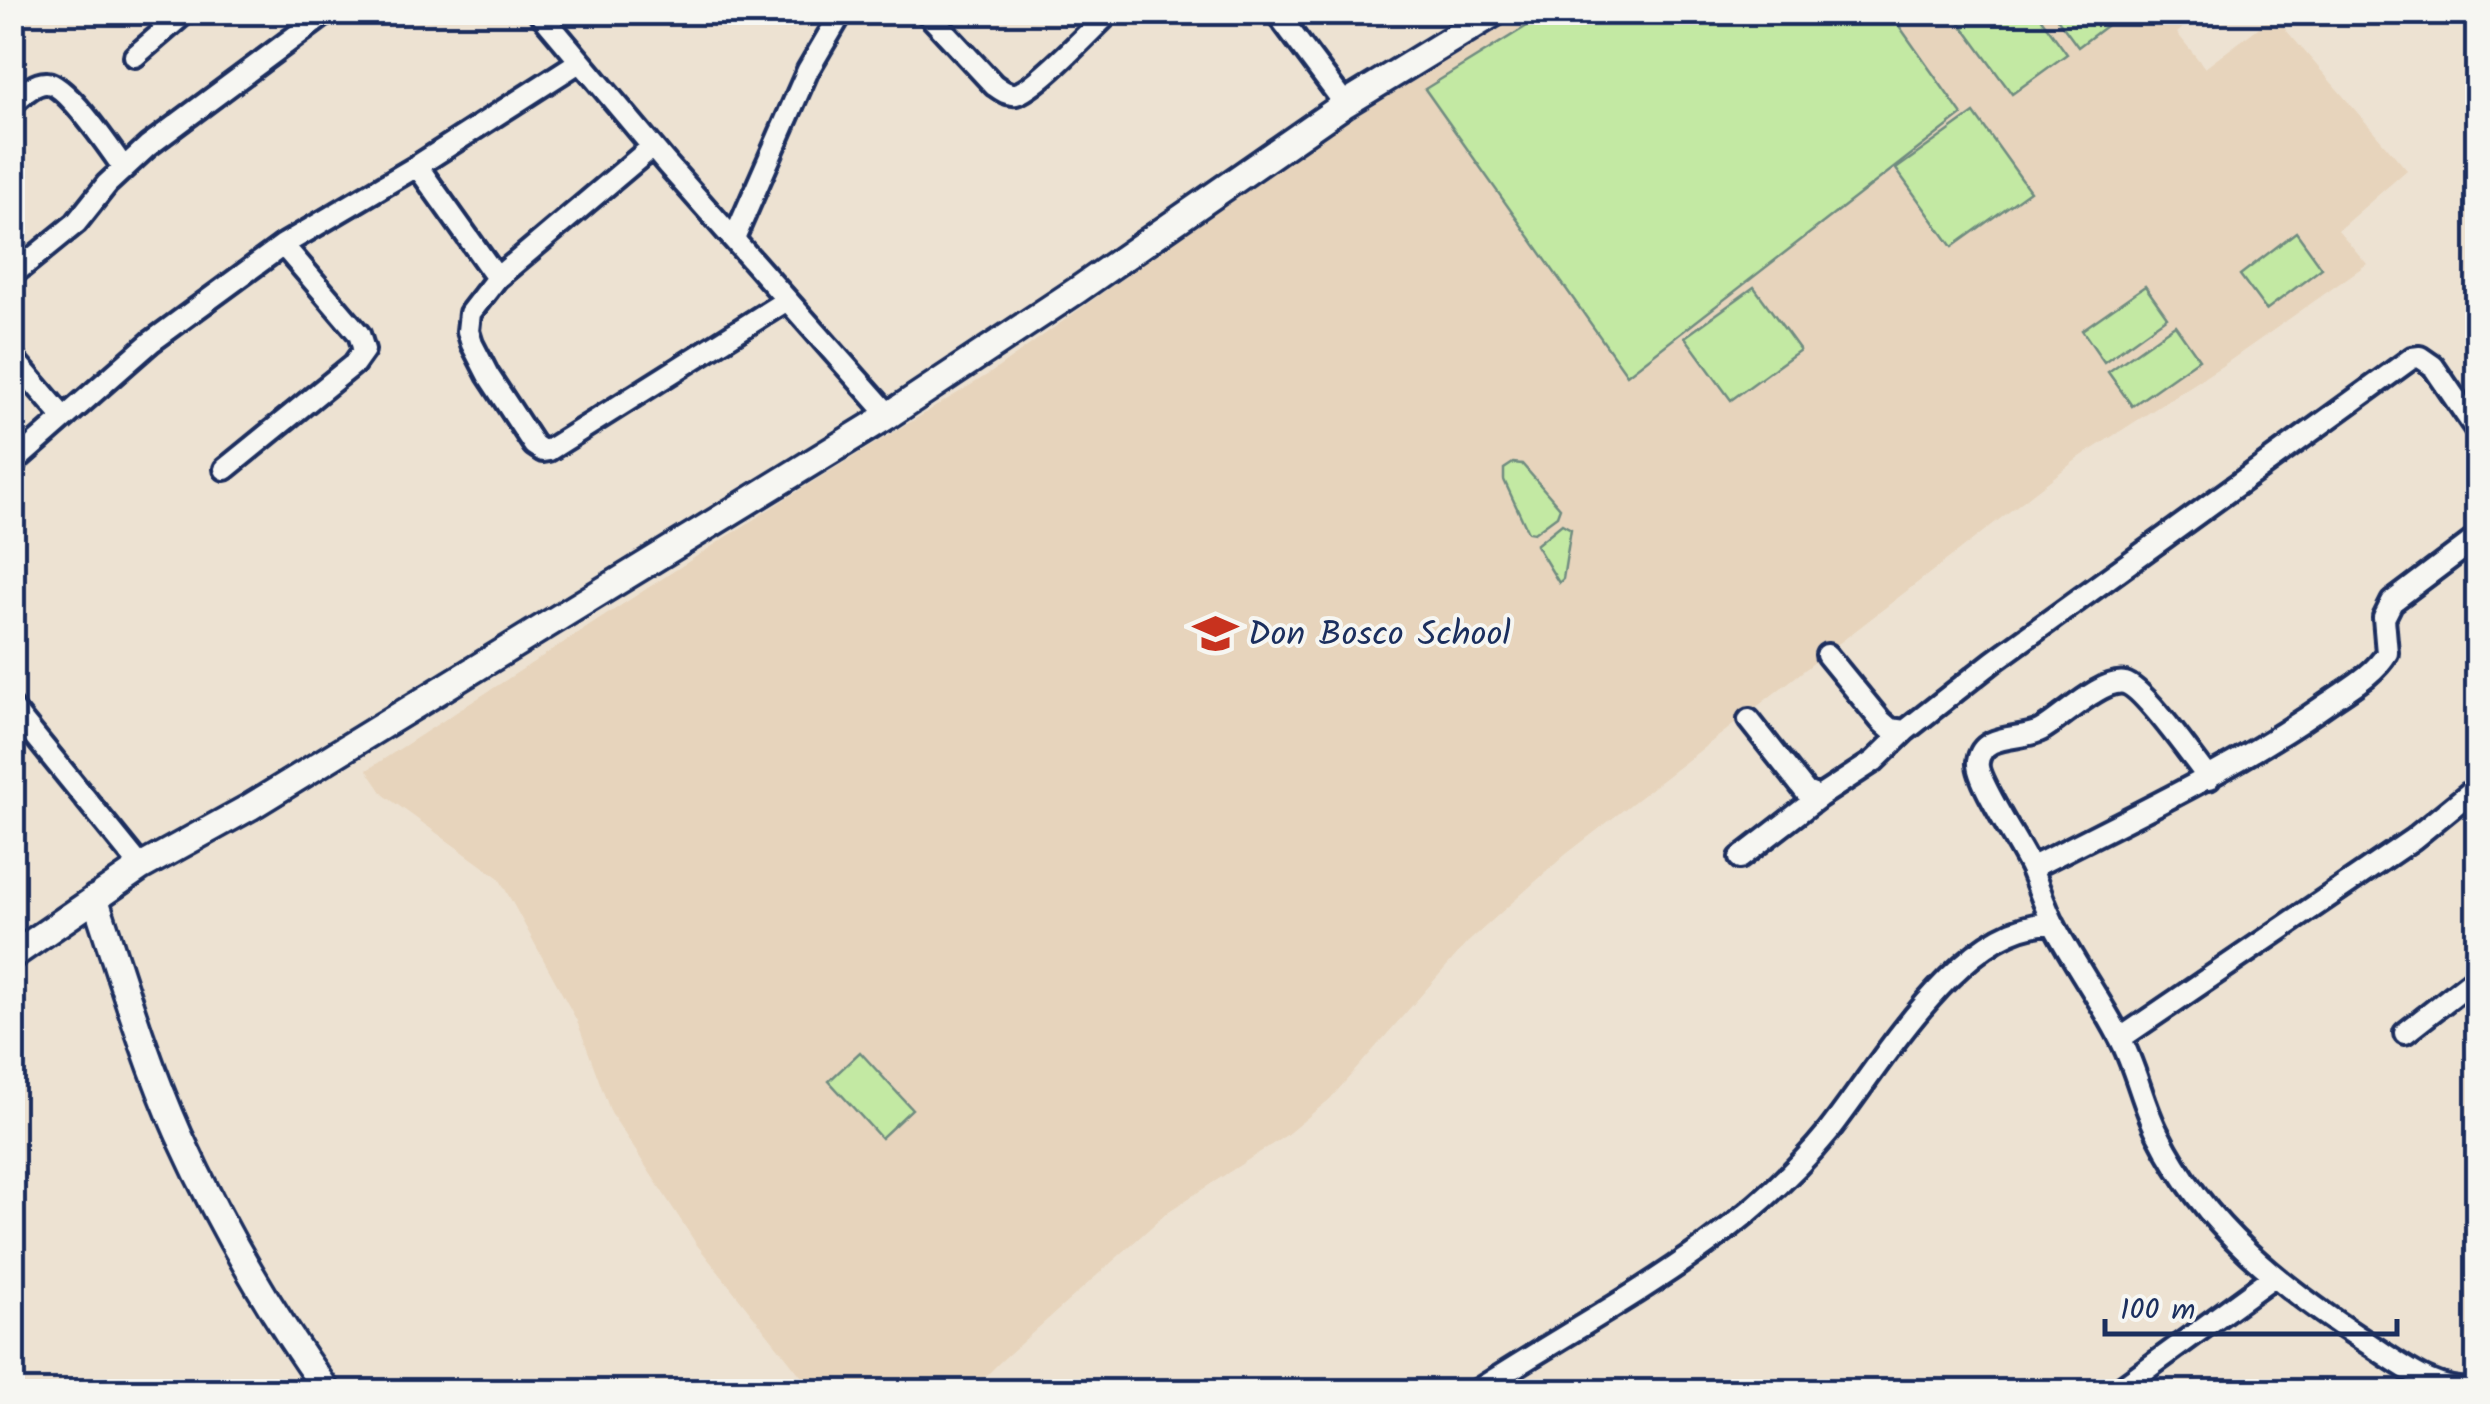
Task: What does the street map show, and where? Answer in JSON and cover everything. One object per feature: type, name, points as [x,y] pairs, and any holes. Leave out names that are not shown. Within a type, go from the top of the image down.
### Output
[{"type":"street","points":[[135,56],[186,12]]},
{"type":"street","points":[[12,275],[76,222],[123,167],[328,12]]},
{"type":"street","points":[[539,12],[652,147],[889,415]]},
{"type":"street","points":[[734,239],[808,70],[842,12]]},
{"type":"street","points":[[926,12],[994,84],[1014,94],[1038,80],[1110,12]]},
{"type":"street","points":[[1276,12],[1345,104]]},
{"type":"street","points":[[12,956],[141,868],[250,807],[889,415],[1345,104],[1496,12]]},
{"type":"street","points":[[12,464],[150,342],[283,245],[417,166],[579,62]]},
{"type":"street","points":[[12,104],[34,86],[52,84],[123,167]]},
{"type":"street","points":[[652,147],[497,278],[470,313],[468,331],[488,376],[534,446],[543,451],[786,300]]},
{"type":"street","points":[[417,166],[497,278]]},
{"type":"street","points":[[225,469],[354,364],[364,350],[359,334],[283,245]]},
{"type":"street","points":[[12,357],[64,418]]},
{"type":"street","points":[[1740,858],[1874,761],[1904,730],[2009,650],[2412,358],[2420,357],[2433,366],[2478,432]]},
{"type":"street","points":[[2031,868],[2248,757],[2369,674],[2387,653],[2384,618],[2392,602],[2478,537]]},
{"type":"street","points":[[1828,655],[1881,721],[1890,729],[1904,730]]},
{"type":"street","points":[[2209,779],[2148,702],[2124,683],[2114,683],[2084,700],[2040,731],[1997,740],[1982,753],[1978,771],[2031,868],[2054,924],[2120,1038],[2156,1130],[2194,1195],[2230,1237],[2325,1316],[2424,1379],[2462,1391],[2478,1390]]},
{"type":"street","points":[[12,708],[141,868]]},
{"type":"street","points":[[1750,720],[1801,786],[1819,798]]},
{"type":"street","points":[[2120,1038],[2412,839],[2478,786]]},
{"type":"street","points":[[95,898],[134,1018],[179,1134],[226,1227],[328,1392]]},
{"type":"street","points":[[1475,1392],[1703,1248],[1746,1216],[1828,1132],[1878,1060],[1941,986],[2008,934],[2040,923],[2054,924]]},
{"type":"street","points":[[2405,1034],[2478,976]]},
{"type":"street","points":[[2115,1392],[2274,1276]]},
{"type":"shaded area","name":"Don Bosco School","points":[[1524,13],[2177,13],[2186,25],[2177,33],[2205,68],[2274,16],[2407,170],[2338,230],[2367,264],[2225,364],[2080,457],[1565,855],[1467,943],[1330,1099],[1285,1136],[1169,1211],[971,1391],[813,1391],[697,1245],[611,1113],[577,1021],[499,878],[384,795],[367,770],[788,497],[992,372],[1307,146]]},
{"type":"green space","points":[[1548,13],[1890,13],[1962,115],[1627,375],[1425,89]]},
{"type":"green space","points":[[1975,13],[2037,13],[2067,54],[2012,94],[1960,23]]},
{"type":"green space","points":[[2053,13],[2096,13],[2106,26],[2078,47]]},
{"type":"green space","points":[[1974,113],[2030,191],[1952,247],[1896,169]]},
{"type":"green space","points":[[2296,232],[2322,268],[2266,310],[2240,275]]},
{"type":"green space","points":[[2145,286],[2167,317],[2104,362],[2082,330]]},
{"type":"green space","points":[[1754,287],[1800,350],[1731,400],[1685,337]]},
{"type":"green space","points":[[2175,325],[2199,359],[2132,406],[2108,372]]},
{"type":"green space","points":[[1513,463],[1522,464],[1560,508],[1557,516],[1534,533],[1528,532],[1504,480],[1504,469]]},
{"type":"green space","points":[[1562,524],[1571,529],[1563,579],[1559,583],[1536,545]]},
{"type":"green space","points":[[860,1052],[912,1109],[881,1138],[829,1081]]},
{"type":"place","name":"Don Bosco School","points":[[1215,633]]}]
